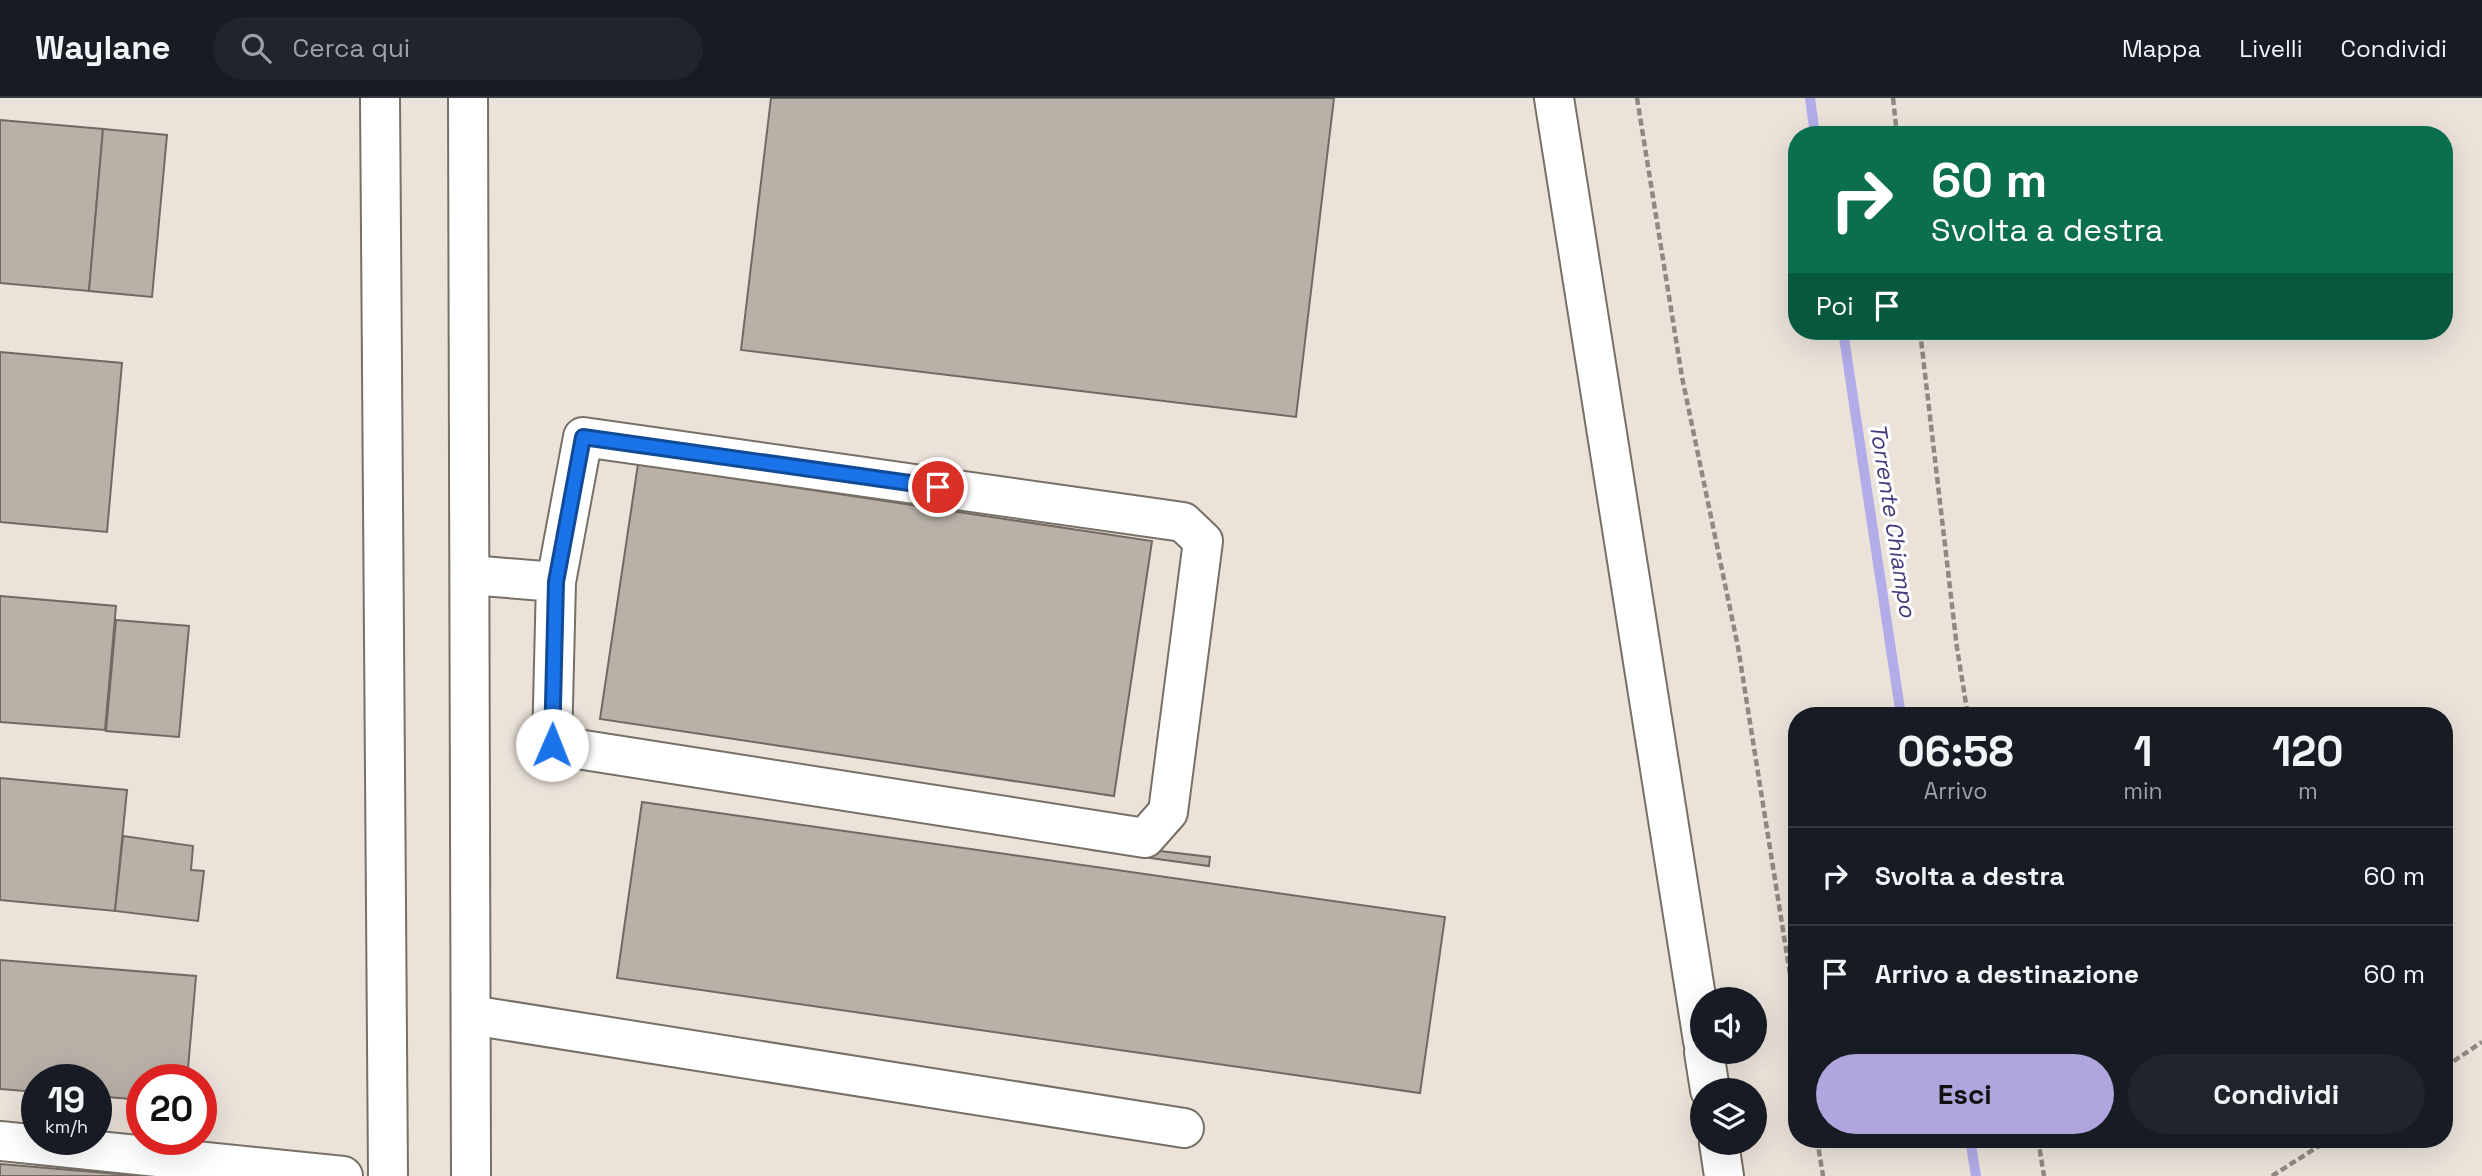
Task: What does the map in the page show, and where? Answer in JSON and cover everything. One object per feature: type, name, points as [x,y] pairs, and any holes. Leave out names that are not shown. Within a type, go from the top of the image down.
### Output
[{"type":"street","points":[[380,98],[387,1176]]},
{"type":"street","points":[[468,98],[471,1176]]},
{"type":"street","points":[[1554,98],[1694,987]]},
{"type":"street","points":[[583,437],[1183,522],[1203,541],[1168,812],[1144,838],[552,745],[556,582],[583,437]]},
{"type":"street","points":[[470,575],[556,582]]},
{"type":"street","points":[[471,1015],[1184,1128]]},
{"type":"street","points":[[0,1141],[239,1170],[343,1176]]},
{"type":"street","points":[[1721,1155],[1724,1176]]},
{"type":"path","points":[[1637,98],[1682,377],[1738,647],[1788,961]]},
{"type":"path","points":[[1893,98],[1896,126]]},
{"type":"path","points":[[1921,340],[1955,634],[1967,707]]},
{"type":"path","points":[[2453,1062],[2482,1042]]},
{"type":"path","points":[[1818,1148],[1823,1176]]},
{"type":"path","points":[[2039,1148],[2044,1176]]},
{"type":"path","points":[[2272,1176],[2316,1148]]},
{"type":"building","points":[[771,98],[1334,98],[1296,417],[741,350]]},
{"type":"building","points":[[0,120],[103,129],[89,291],[0,283]]},
{"type":"building","points":[[103,129],[167,135],[152,297],[89,291]]},
{"type":"building","points":[[0,352],[122,363],[107,532],[0,522]]},
{"type":"building","points":[[638,464],[1152,541],[1114,796],[600,719]]},
{"type":"building","points":[[0,596],[116,606],[105,730],[0,722]]},
{"type":"building","points":[[116,620],[189,626],[179,737],[106,731]]},
{"type":"building","points":[[0,778],[127,790],[115,911],[0,900]]},
{"type":"building","points":[[642,802],[1445,917],[1420,1093],[617,978]]},
{"type":"building","points":[[123,836],[193,846],[191,870],[204,871],[198,921],[115,911]]},
{"type":"building","points":[[1092,843],[1210,857],[1209,866],[1091,850]]},
{"type":"building","points":[[0,960],[196,976],[188,1064],[126,1064],[126,1099],[112,1097],[112,1064],[21,1064],[21,1091],[0,1089]]},
{"type":"building","points":[[0,1164],[142,1176],[0,1176]]},
{"type":"waterway","name":"Torrente Chiampo","points":[[1810,98],[1814,126]]},
{"type":"waterway","name":"Torrente Chiampo","points":[[1844,340],[1900,707]]},
{"type":"waterway","name":"Torrente Chiampo","points":[[1971,1148],[1976,1176]]},
{"type":"route","points":[[552,745],[556,582],[583,437],[938,487]]}]
